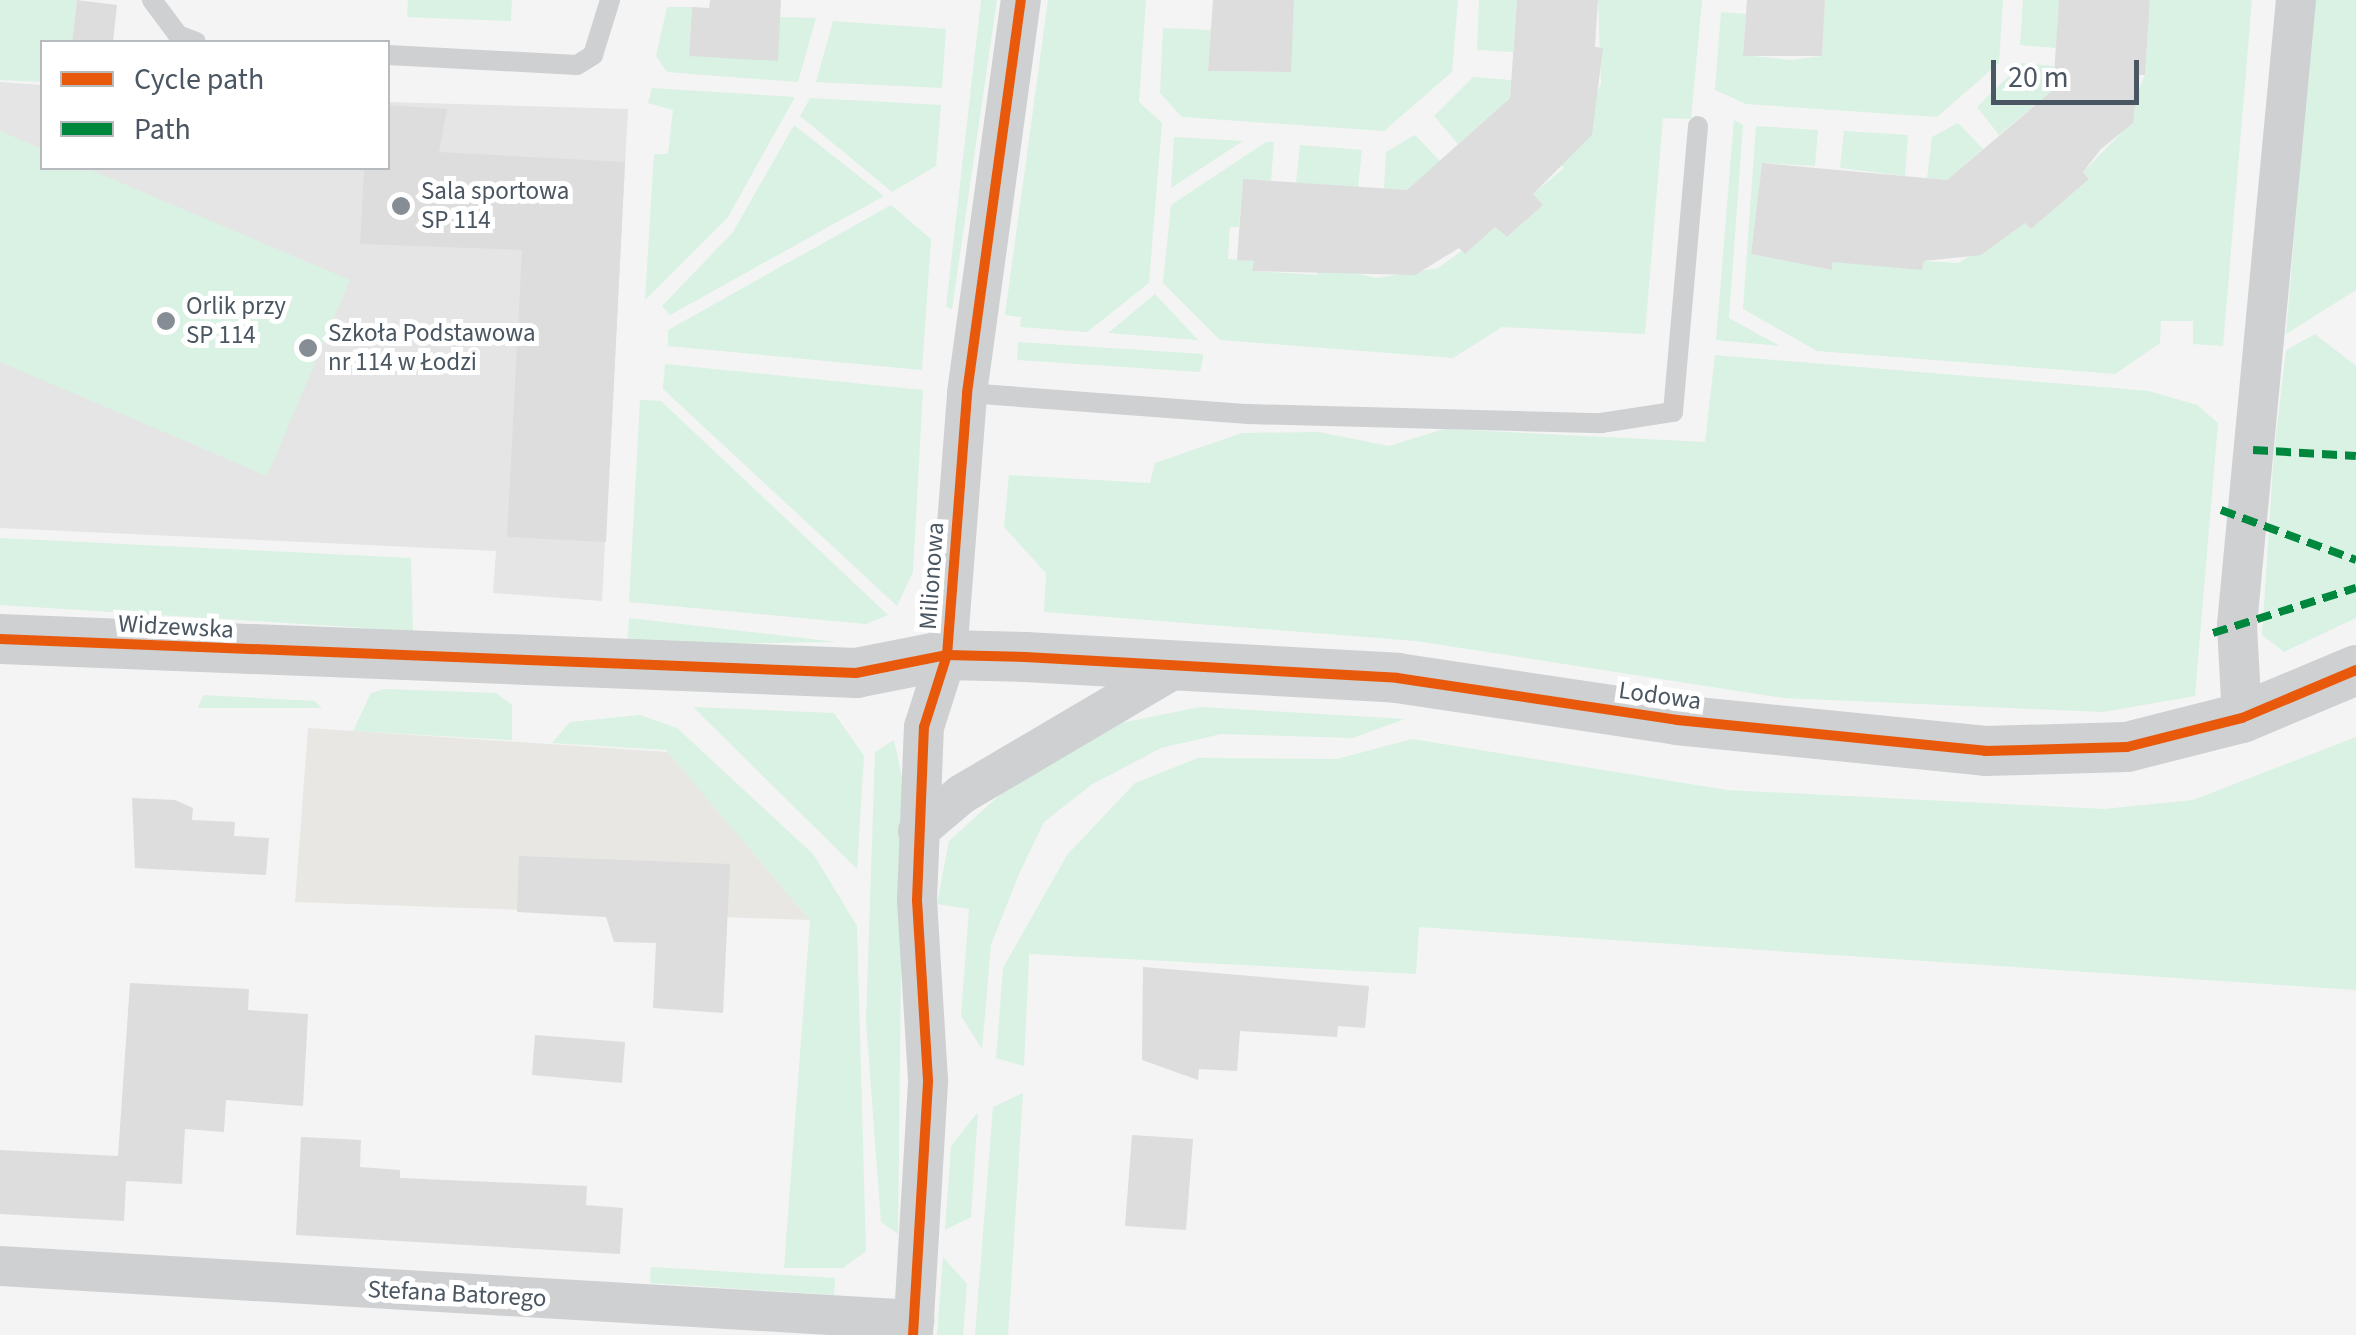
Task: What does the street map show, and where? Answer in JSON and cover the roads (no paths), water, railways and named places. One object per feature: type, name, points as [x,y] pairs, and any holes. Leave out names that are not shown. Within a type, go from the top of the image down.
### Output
[{"type":"street","name":"Milionowa","points":[[914,1328],[928,1080],[918,831],[924,727],[947,654],[968,393],[1022,0]]},
{"type":"street","points":[[2242,718],[2237,625],[2296,0]]},
{"type":"street","name":"Widzewska","points":[[0,639],[856,674],[947,654]]},
{"type":"street","name":"Lodowa","points":[[947,654],[1397,678],[1677,720],[1986,750],[2127,748],[2242,718],[2356,670]]},
{"type":"street","points":[[918,831],[962,794],[1179,666]]},
{"type":"street","name":"Stefana Batorego","points":[[0,1266],[914,1328]]},
{"type":"lane","points":[[152,0],[178,35],[191,40]]},
{"type":"lane","points":[[390,56],[577,65],[593,55],[610,0]]},
{"type":"lane","points":[[968,393],[1248,414],[1601,423],[1672,412],[1698,126]]},
{"type":"place","name":"Sala sportowa SP 114","points":[[401,206]]},
{"type":"place","name":"Orlik przy SP 114","points":[[166,321]]},
{"type":"place","name":"Szkoła Podstawowa nr 114 w Łodzi","points":[[308,348]]}]
